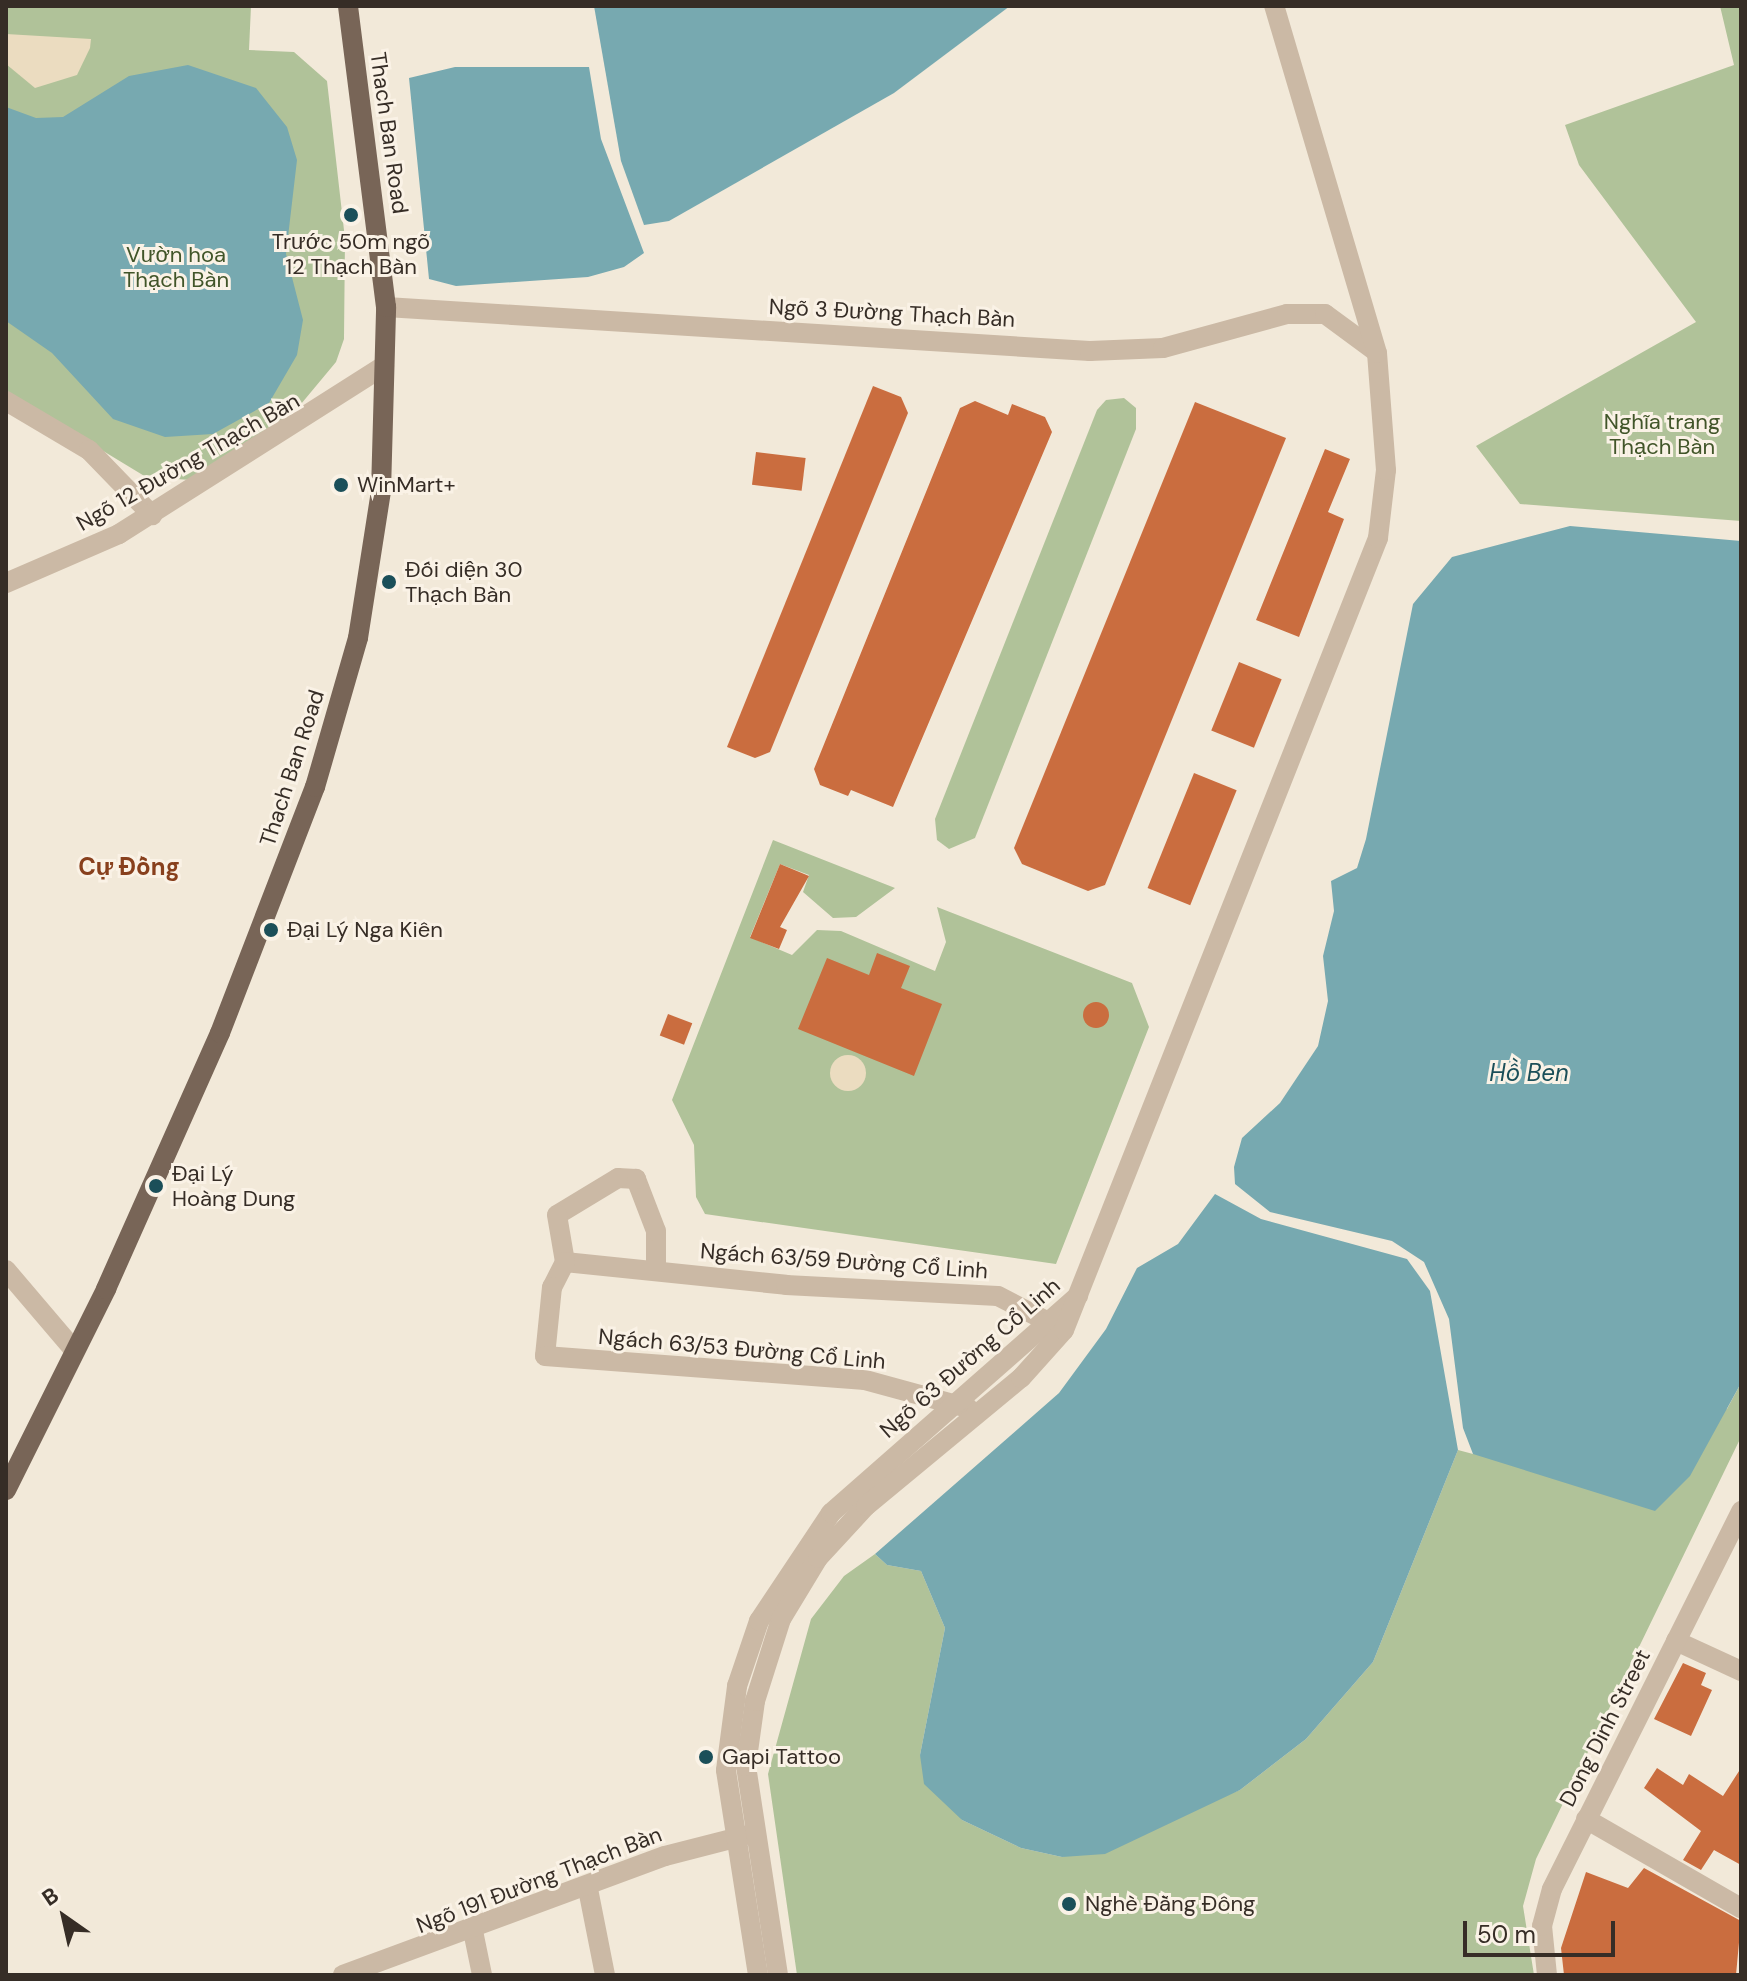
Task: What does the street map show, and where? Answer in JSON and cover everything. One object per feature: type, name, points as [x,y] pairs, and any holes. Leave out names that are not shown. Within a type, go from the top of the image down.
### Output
[{"type":"main road","name":"Thach Ban Road","points":[[6,1490],[75,1351],[196,1090],[315,787],[358,638],[381,491],[386,307],[348,6]]},
{"type":"street","name":"Ngõ 63 Đường Cổ Linh","points":[[758,1975],[733,1839],[726,1770],[748,1648],[776,1587],[838,1520],[887,1475],[970,1409],[1055,1325],[1081,1294],[1378,538],[1386,470],[1377,353],[1274,6]]},
{"type":"street","name":"Ngõ 3 Đường Thạch Bàn","points":[[386,307],[1090,351],[1163,348],[1287,314],[1325,314],[1377,353]]},
{"type":"street","name":"Ngõ 12 Đường Thạch Bàn","points":[[6,583],[152,515],[384,366]]},
{"type":"street","points":[[6,401],[89,450],[152,515]]},
{"type":"street","points":[[565,1262],[557,1215],[618,1178],[636,1179],[656,1231],[656,1271]]},
{"type":"street","name":"Ngách 63/59 Đường Cổ Linh","points":[[565,1262],[998,1296],[1055,1325]]},
{"type":"street","name":"Ngách 63/53 Đường Cổ Linh","points":[[565,1262],[552,1287],[545,1356],[865,1380],[970,1409]]},
{"type":"street","points":[[6,1270],[75,1351]]},
{"type":"street","name":"Dong Dinh Street","points":[[1547,1975],[1546,1906],[1586,1819],[1741,1511]]},
{"type":"street","name":"Ngõ 63 Đường Cổ Linh","points":[[778,1975],[754,1834],[747,1744],[769,1653],[800,1584],[838,1520]]},
{"type":"street","points":[[1676,1641],[1741,1671]]},
{"type":"street","points":[[748,1648],[769,1653]]},
{"type":"street","points":[[1586,1819],[1741,1908]]},
{"type":"street","name":"Ngõ 191 Đường Thạch Bàn","points":[[343,1975],[382,1970],[473,1931],[754,1834]]},
{"type":"street","points":[[588,1889],[605,1975]]},
{"type":"street","points":[[473,1931],[482,1975]]},
{"type":"green space","name":"Vườn hoa Thạch Bàn","points":[[6,6],[251,6],[249,50],[294,52],[327,81],[345,239],[344,339],[336,362],[291,416],[191,480],[146,477],[6,392]]},
{"type":"green space","name":"Nghĩa trang Thạch Bàn","points":[[1720,6],[1741,6],[1741,521],[1520,504],[1476,446],[1696,322],[1579,165],[1565,125],[1734,65]]},
{"type":"green space","points":[[1124,398],[1136,408],[1136,429],[975,838],[949,849],[937,840],[935,819],[1097,410],[1106,400]]},
{"type":"green space","points":[[773,840],[895,888],[856,917],[833,918],[803,892],[809,875],[780,864],[750,937],[792,955],[817,930],[841,931],[935,971],[946,942],[937,907],[1132,983],[1149,1027],[1056,1264],[705,1214],[696,1197],[694,1145],[672,1100]]},
{"type":"green space","points":[[1741,1383],[1741,1437],[1536,1859],[1523,1906],[1534,1975],[797,1975],[768,1774],[811,1619],[844,1576],[875,1554],[887,1565],[921,1571],[945,1628],[920,1755],[962,1820],[1021,1848],[1062,1857],[1240,1790],[1306,1739],[1373,1662],[1458,1450],[1473,1454],[1727,1409]]},
{"type":"shaded area","points":[[6,34],[91,39],[90,48],[77,75],[35,88],[6,64]]},
{"type":"shaded area","points":[[848,1055],[861,1060],[866,1073],[861,1086],[848,1091],[835,1086],[830,1073],[835,1060]]},
{"type":"water","points":[[594,6],[1010,6],[894,93],[669,221],[644,225],[621,161]]},
{"type":"water","name":"Vườn hoa Thạch Bàn","points":[[188,65],[256,88],[287,127],[297,160],[286,254],[303,320],[297,355],[269,403],[213,434],[165,437],[113,419],[52,353],[6,321],[6,107],[36,118],[63,117],[129,76]]},
{"type":"water","points":[[455,67],[589,67],[601,139],[644,253],[624,267],[588,277],[456,286],[429,279],[409,78]]},
{"type":"water","name":"Hồ Ben","points":[[1570,526],[1741,541],[1741,1383],[1690,1476],[1655,1511],[1473,1454],[1463,1428],[1449,1319],[1424,1262],[1392,1241],[1270,1212],[1235,1184],[1234,1167],[1242,1138],[1280,1103],[1318,1046],[1328,1001],[1323,956],[1334,911],[1331,881],[1357,868],[1366,839],[1413,604],[1452,557]]},
{"type":"water","points":[[1215,1194],[1261,1219],[1407,1259],[1430,1291],[1458,1450],[1373,1662],[1306,1739],[1240,1790],[1105,1854],[1062,1857],[1021,1848],[962,1820],[924,1784],[920,1755],[945,1628],[921,1571],[887,1565],[875,1554],[1059,1393],[1106,1329],[1137,1268],[1178,1244]]},
{"type":"building","points":[[873,386],[901,397],[908,413],[770,752],[755,758],[727,747]]},
{"type":"building","points":[[975,401],[1008,415],[1012,404],[1045,417],[1052,432],[893,807],[851,790],[848,796],[820,785],[814,769],[960,408]]},
{"type":"building","points":[[1195,402],[1286,438],[1105,885],[1088,891],[1022,864],[1014,848]]},
{"type":"building","points":[[1325,449],[1350,459],[1328,512],[1344,519],[1299,637],[1256,620]]},
{"type":"building","points":[[756,452],[806,458],[802,491],[752,485]]},
{"type":"building","points":[[1239,662],[1282,679],[1254,748],[1211,731]]},
{"type":"building","points":[[1194,773],[1237,790],[1190,905],[1148,888]]},
{"type":"building","points":[[780,864],[809,876],[780,927],[787,930],[779,949],[750,938]]},
{"type":"building","points":[[877,953],[910,966],[901,988],[942,1004],[914,1076],[798,1029],[827,958],[869,975]]},
{"type":"building","points":[[1096,1002],[1105,1006],[1109,1015],[1105,1024],[1096,1028],[1087,1024],[1083,1015],[1087,1006]]},
{"type":"building","points":[[668,1014],[692,1023],[684,1045],[660,1035]]},
{"type":"building","points":[[1683,1663],[1706,1673],[1701,1685],[1712,1690],[1691,1736],[1654,1719]]},
{"type":"building","points":[[1657,1768],[1683,1785],[1689,1774],[1723,1796],[1741,1768],[1741,1865],[1714,1850],[1701,1870],[1683,1860],[1701,1831],[1644,1788]]},
{"type":"building","points":[[1644,1868],[1741,1921],[1736,1975],[1564,1975],[1561,1948],[1586,1872],[1628,1888]]},
{"type":"place","name":"Trước 50m ngõ 12 Thạch Bàn","points":[[351,215]]},
{"type":"place","name":"WinMart+","points":[[341,485]]},
{"type":"place","name":"Đối diện 30 Thạch Bàn","points":[[389,582]]},
{"type":"place","name":"Đại Lý Nga Kiên","points":[[271,930]]},
{"type":"place","name":"Đại Lý Hoàng Dung","points":[[156,1186]]},
{"type":"place","name":"Gapi Tattoo","points":[[706,1757]]},
{"type":"place","name":"Nghè Đằng Đông","points":[[1069,1904]]},
{"type":"district","name":"Cự Đồng","points":[[129,867]]}]
